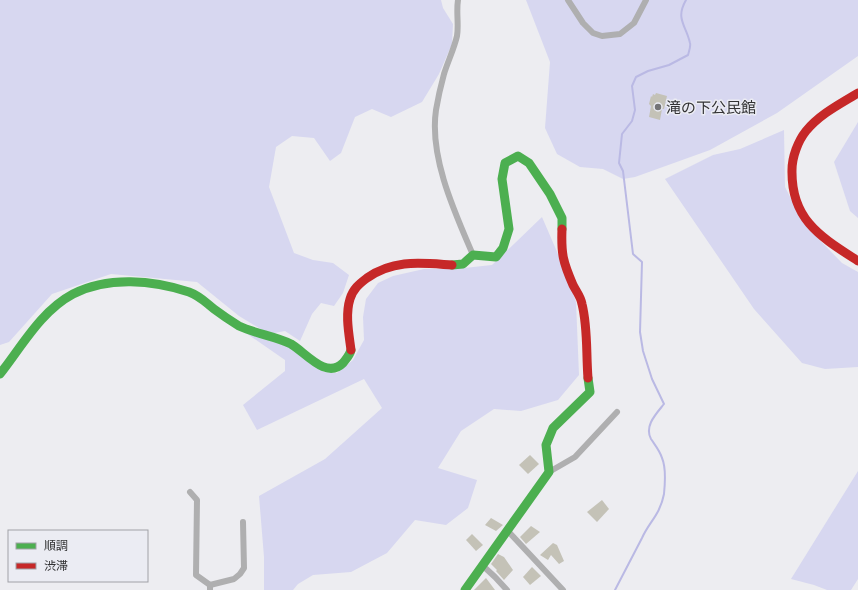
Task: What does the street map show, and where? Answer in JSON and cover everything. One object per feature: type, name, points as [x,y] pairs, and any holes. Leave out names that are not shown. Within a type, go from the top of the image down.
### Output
[{"type":"street","points":[[458,0],[457,35],[444,74],[436,111],[435,131],[444,182],[452,208],[473,255]]},
{"type":"street","points":[[568,0],[583,23],[593,32],[602,36],[620,34],[634,23],[646,0]]},
{"type":"street","points":[[858,92],[817,120],[806,131],[798,143],[794,159],[792,188],[795,202],[801,215],[813,228],[830,242],[858,261]]},
{"type":"street","points":[[0,374],[41,320],[54,307],[73,293],[117,282],[154,284],[198,295],[213,308],[239,325],[292,345],[324,367],[335,368],[342,363],[351,352],[348,316],[350,299],[356,286],[378,270],[394,265],[416,263],[463,264],[473,255],[496,257],[503,248],[509,229],[502,179],[505,164],[518,156],[529,163],[550,194],[562,218],[562,260],[582,302],[586,323],[586,354],[590,392],[553,428],[546,445],[550,472]]},
{"type":"street","points":[[465,590],[550,472],[575,457],[617,412]]},
{"type":"street","points":[[190,492],[197,500],[196,575],[210,587],[234,578],[240,574],[244,568],[243,522]]},
{"type":"street","points":[[507,530],[563,590]]},
{"type":"street","points":[[482,565],[507,590]]},
{"type":"shaded area","points":[[0,0],[441,0],[443,8],[453,24],[452,44],[439,74],[422,102],[391,117],[372,109],[355,117],[341,153],[330,161],[314,138],[292,136],[276,147],[269,187],[294,253],[313,260],[333,263],[349,275],[343,293],[334,306],[321,303],[312,314],[300,341],[285,331],[269,334],[239,316],[197,282],[111,274],[52,294],[9,342],[0,345]]},
{"type":"shaded area","points":[[526,0],[858,0],[858,56],[777,113],[710,150],[635,177],[623,179],[603,169],[580,167],[557,154],[545,128],[550,62]]},
{"type":"shaded area","points":[[858,122],[858,218],[850,211],[834,162]]},
{"type":"shaded area","points":[[784,130],[785,187],[804,224],[842,263],[858,272],[858,367],[825,369],[802,363],[754,309],[665,179],[713,155],[740,149]]},
{"type":"shaded area","points":[[542,217],[561,261],[576,302],[579,375],[558,400],[521,411],[494,409],[461,431],[438,468],[477,480],[468,508],[446,525],[415,520],[387,553],[351,572],[313,575],[298,584],[293,590],[264,590],[264,557],[259,496],[325,459],[382,408],[364,379],[257,430],[243,405],[285,371],[285,360],[220,315],[290,347],[324,372],[337,373],[353,360],[364,340],[363,317],[366,299],[378,283],[393,276],[424,269],[464,268],[492,265]]},
{"type":"shaded area","points":[[858,471],[858,579],[851,590],[827,590],[791,579]]},
{"type":"building","name":"滝の下公民館","points":[[656,93],[667,96],[660,120],[649,117],[651,106],[649,104],[651,96],[652,97],[653,94],[655,95]]},
{"type":"building","points":[[530,455],[539,464],[528,474],[519,465]]},
{"type":"building","points":[[602,500],[609,509],[597,522],[587,512]]},
{"type":"building","points":[[491,518],[503,525],[496,531],[485,525]]},
{"type":"building","points":[[531,526],[540,532],[526,544],[520,537]]},
{"type":"building","points":[[472,534],[483,545],[476,551],[466,540]]},
{"type":"building","points":[[553,543],[557,545],[564,561],[559,564],[551,555],[548,560],[540,555]]},
{"type":"building","points":[[498,554],[504,557],[513,570],[504,580],[491,564]]},
{"type":"building","points":[[532,567],[541,576],[530,585],[523,577]]},
{"type":"building","points":[[486,578],[495,590],[474,590]]},
{"type":"waterway","points":[[615,590],[645,532],[660,507],[664,494],[665,481],[665,471],[660,453],[649,434],[652,420],[664,404],[652,379],[643,351],[640,332],[642,262],[633,254],[623,171],[619,163],[622,134],[632,121],[635,110],[632,86],[636,77],[648,71],[669,65],[688,55],[690,44],[681,17],[681,12],[686,0]]},
{"type":"traffic: fast","points":[[452,265],[463,264],[473,255],[496,257],[503,248],[509,229],[502,179],[505,163],[518,156],[529,163],[550,194],[562,218],[562,229]]},
{"type":"traffic: fast","points":[[0,374],[42,319],[62,301],[87,288],[116,282],[161,285],[189,292],[199,297],[239,326],[291,344],[323,367],[336,367],[343,363],[351,350]]},
{"type":"traffic: fast","points":[[465,590],[549,472],[546,445],[553,428],[590,392],[588,378]]},
{"type":"traffic: jam","points":[[858,93],[824,114],[806,131],[800,139],[796,149],[792,170],[793,187],[797,202],[803,214],[821,235],[858,261]]},
{"type":"traffic: jam","points":[[562,229],[562,252],[565,264],[573,285],[581,299],[584,313],[588,378]]},
{"type":"traffic: jam","points":[[351,350],[348,311],[353,292],[361,282],[377,272],[398,265],[419,263],[452,265]]},
{"type":"place","name":"滝の下公民館","points":[[658,107]]}]
